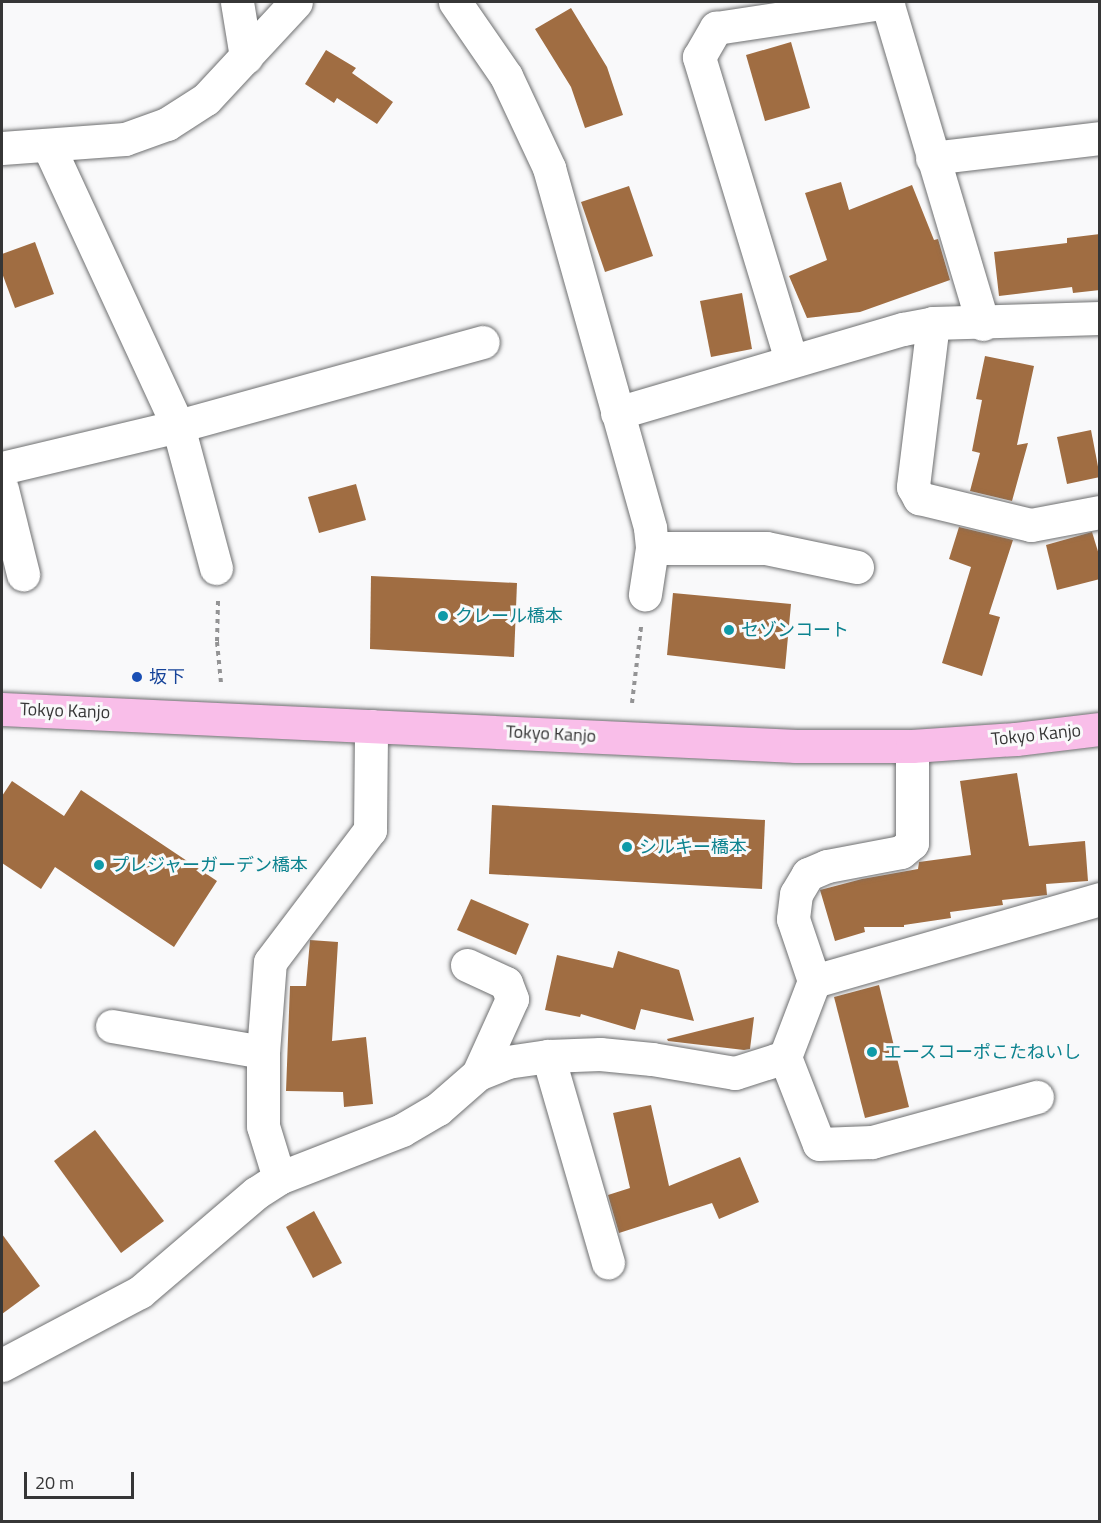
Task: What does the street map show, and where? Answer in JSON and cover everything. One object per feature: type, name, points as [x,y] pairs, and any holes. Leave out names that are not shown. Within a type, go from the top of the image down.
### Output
[{"type":"highway","name":"Tokyo Kanjo","points":[[2,709],[775,745],[912,746],[1016,739],[1100,729]]},
{"type":"street","points":[[237,2],[246,57]]},
{"type":"street","points":[[2,148],[126,139],[167,124],[206,99],[296,2]]},
{"type":"street","points":[[455,2],[506,76],[549,168],[650,528],[652,548],[645,594]]},
{"type":"street","points":[[791,360],[699,57],[716,28],[888,2],[932,158],[983,324]]},
{"type":"street","points":[[932,158],[1100,138]]},
{"type":"street","points":[[48,145],[178,426],[217,582]]},
{"type":"street","points":[[616,413],[791,360],[933,323],[983,324],[1100,318]]},
{"type":"street","points":[[933,323],[913,487],[919,498],[1030,525],[1100,512]]},
{"type":"street","points":[[2,468],[178,426],[483,342]]},
{"type":"street","points":[[2,489],[23,574]]},
{"type":"street","points":[[652,548],[766,548],[857,567]]},
{"type":"street","points":[[279,1178],[263,1126],[263,1053],[270,962],[370,830],[371,726]]},
{"type":"street","points":[[912,746],[912,843],[901,852],[827,866],[808,874],[796,894],[793,919],[814,981],[785,1057],[819,1144],[872,1142],[1037,1096]]},
{"type":"street","points":[[814,981],[1100,899]]},
{"type":"street","points":[[467,965],[506,983],[512,999],[478,1074]]},
{"type":"street","points":[[112,1026],[263,1053]]},
{"type":"street","points":[[2,1365],[140,1292],[256,1193],[279,1178],[402,1130],[438,1109],[478,1074],[507,1062],[548,1056],[600,1054],[642,1058],[735,1073],[785,1057]]},
{"type":"street","points":[[548,1056],[608,1262]]},
{"type":"path","points":[[217,582],[217,642],[222,684]]},
{"type":"path","points":[[632,708],[645,594]]},
{"type":"building","points":[[571,8],[607,67],[623,115],[585,128],[571,87],[535,29]]},
{"type":"building","points":[[791,42],[810,108],[765,121],[746,55]]},
{"type":"building","points":[[326,50],[356,68],[352,73],[393,102],[377,124],[337,98],[334,103],[305,84]]},
{"type":"building","points":[[841,182],[849,210],[912,185],[934,240],[938,239],[950,280],[860,312],[807,318],[789,276],[827,260],[805,193]]},
{"type":"building","points":[[629,186],[653,256],[605,272],[581,202]]},
{"type":"building","points":[[1100,234],[1100,290],[1073,293],[1072,287],[999,296],[994,252],[1067,243],[1067,238]]},
{"type":"building","points":[[35,242],[54,294],[15,308],[2,273],[2,254]]},
{"type":"building","points":[[742,293],[752,349],[711,357],[700,301]]},
{"type":"building","points":[[985,356],[1034,366],[1017,445],[1028,443],[1012,501],[970,491],[980,453],[972,451],[982,400],[976,399]]},
{"type":"building","points":[[1091,430],[1100,477],[1067,484],[1057,437]]},
{"type":"building","points":[[356,484],[366,520],[319,533],[308,497]]},
{"type":"building","points":[[959,527],[1013,540],[989,614],[1000,617],[982,676],[942,663],[971,567],[949,559]]},
{"type":"building","points":[[1092,532],[1100,558],[1100,579],[1057,590],[1046,545]]},
{"type":"building","name":"クレール橋本","points":[[371,576],[517,583],[514,657],[370,649]]},
{"type":"building","name":"セゾンコート","points":[[673,593],[791,604],[785,669],[667,655]]},
{"type":"building","points":[[1017,773],[1029,846],[1085,841],[1088,881],[1046,884],[1047,895],[1002,900],[1003,905],[950,912],[951,918],[904,925],[904,927],[864,927],[865,932],[835,941],[820,890],[862,879],[918,869],[919,862],[971,855],[960,781]]},
{"type":"building","name":"プレジャーガーデン橋本","points":[[12,781],[64,816],[81,790],[217,881],[174,947],[55,867],[41,889],[2,863],[2,796]]},
{"type":"building","name":"シルキー橋本","points":[[492,805],[765,820],[762,889],[489,874]]},
{"type":"building","points":[[471,899],[529,924],[516,955],[457,930]]},
{"type":"building","points":[[310,940],[338,942],[332,1041],[366,1037],[373,1104],[344,1107],[343,1092],[286,1091],[290,986],[306,986]]},
{"type":"building","points":[[618,951],[679,970],[694,1021],[641,1009],[635,1030],[581,1014],[580,1017],[545,1010],[557,955],[613,968]]},
{"type":"building","name":"エースコーポこたねいし","points":[[879,985],[909,1107],[865,1118],[834,997]]},
{"type":"building","points":[[754,1017],[750,1049],[668,1041],[667,1039]]},
{"type":"building","points":[[651,1105],[669,1186],[740,1157],[759,1202],[719,1219],[712,1203],[619,1233],[608,1195],[630,1188],[613,1113]]},
{"type":"building","points":[[95,1130],[164,1221],[121,1253],[54,1161]]},
{"type":"building","points":[[314,1211],[342,1263],[313,1278],[286,1227]]},
{"type":"building","points":[[2,1234],[40,1286],[2,1314]]},
{"type":"place","name":"クレール橋本","points":[[443,616]]},
{"type":"place","name":"セゾンコート","points":[[729,630]]},
{"type":"place","name":"坂下","points":[[137,677]]},
{"type":"place","name":"シルキー橋本","points":[[627,847]]},
{"type":"place","name":"プレジャーガーデン橋本","points":[[99,865]]},
{"type":"place","name":"エースコーポこたねいし","points":[[872,1052]]}]
